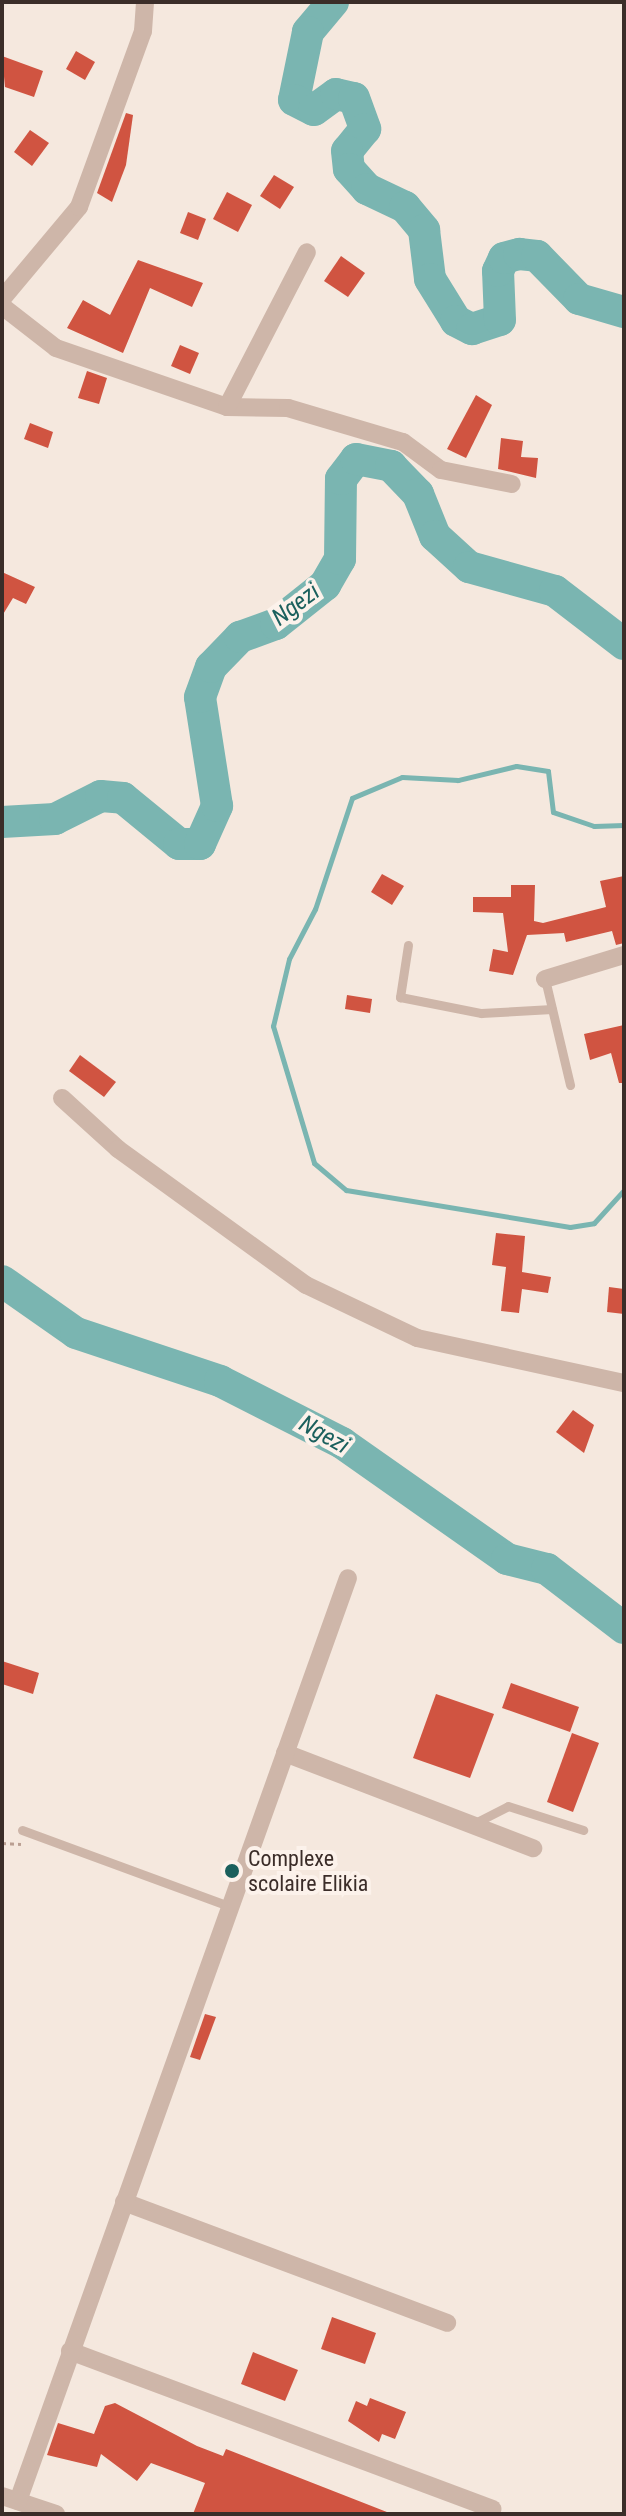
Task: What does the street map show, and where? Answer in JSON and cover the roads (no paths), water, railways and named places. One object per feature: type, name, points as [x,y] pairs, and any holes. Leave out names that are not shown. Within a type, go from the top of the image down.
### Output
[{"type":"street","points":[[2,299],[79,207],[143,31],[145,2]]},
{"type":"street","points":[[227,407],[307,252]]},
{"type":"street","points":[[2,306],[56,348],[227,407],[288,408],[403,442],[441,470],[512,484]]},
{"type":"street","points":[[545,979],[624,955]]},
{"type":"street","points":[[62,1098],[118,1149],[306,1285],[417,1338],[624,1383]]},
{"type":"street","points":[[56,2514],[10,2498],[70,2351],[348,1578]]},
{"type":"street","points":[[285,1753],[533,1848]]},
{"type":"street","points":[[124,2202],[447,2323]]},
{"type":"street","points":[[70,2351],[492,2509]]},
{"type":"lane","points":[[408,945],[400,997],[481,1013],[552,1009]]},
{"type":"lane","points":[[545,979],[570,1085]]},
{"type":"lane","points":[[470,1825],[508,1806],[583,1830]]},
{"type":"lane","points":[[22,1830],[229,1906]]},
{"type":"waterway","name":"Ngezi","points":[[333,2],[308,32],[294,100],[314,110],[336,94],[354,98],[365,129],[347,151],[349,169],[367,189],[405,207],[424,230],[430,279],[456,321],[472,329],[500,320],[498,271],[504,258],[519,254],[537,256],[579,299],[624,312]]},
{"type":"waterway","name":"Ngezi","points":[[2,822],[55,819],[101,796],[123,798],[179,844],[200,844],[217,806],[200,697],[211,667],[240,637],[276,624],[325,585],[340,559],[341,479],[356,459],[391,466],[418,494],[435,536],[469,567],[555,591],[624,644]]},
{"type":"waterway","points":[[624,825],[594,826],[553,812],[548,771],[516,766],[458,780],[402,777],[352,798],[315,909],[289,959],[273,1026],[314,1163],[346,1190],[570,1227],[594,1223],[624,1190]]},
{"type":"waterway","name":"Ngezi","points":[[2,1281],[76,1333],[220,1381],[342,1443],[507,1559],[547,1569],[624,1628]]},
{"type":"place","name":"Complexe scolaire Elikia","points":[[232,1871]]}]
